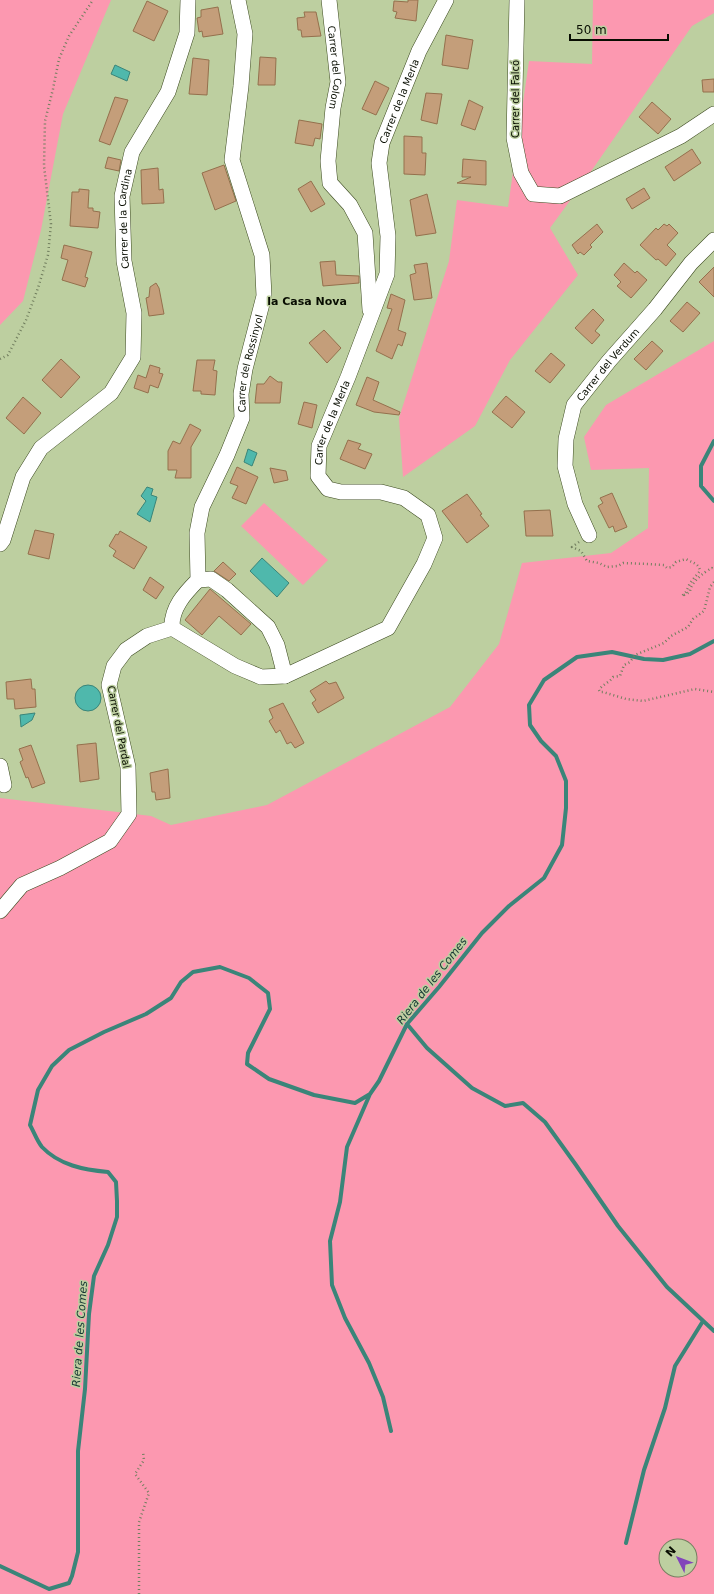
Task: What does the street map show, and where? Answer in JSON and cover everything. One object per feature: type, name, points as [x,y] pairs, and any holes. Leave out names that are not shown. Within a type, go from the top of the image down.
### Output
[{"type":"street","name":"Carrer de la Cardina","points":[[0,544],[4,540],[23,477],[41,448],[111,393],[133,357],[134,313],[124,260],[122,196],[132,152],[171,85],[188,33],[188,0]]},
{"type":"street","name":"Carrer del Rossinyol","points":[[198,580],[197,533],[202,507],[242,418],[241,394],[245,369],[264,296],[262,255],[232,160],[241,86],[245,34],[238,0]]},
{"type":"street","name":"Carrer del Colom","points":[[329,0],[338,82],[333,108],[328,161],[330,183],[350,205],[365,233],[371,316]]},
{"type":"street","name":"Carrer de la Merla","points":[[172,624],[235,666],[261,677],[285,676],[388,628],[424,564],[435,538],[428,514],[404,498],[381,492],[341,492],[328,489],[318,476],[319,446],[348,377],[387,274],[388,236],[379,163],[382,143],[419,51],[446,0]]},
{"type":"street","name":"Carrer del Falcó","points":[[517,0],[514,138],[521,173],[533,194],[560,196],[681,136],[714,114]]},
{"type":"street","name":"Carrer del Verdum","points":[[589,535],[576,504],[565,466],[566,439],[574,405],[609,361],[655,309],[691,263],[714,240]]},
{"type":"street","points":[[172,624],[181,598],[198,580],[211,579],[227,590],[268,627],[277,645],[285,676]]},
{"type":"street","name":"Carrer del Pardal","points":[[0,911],[22,885],[60,868],[110,841],[129,814],[128,767],[109,685],[114,666],[126,650],[147,636],[172,624]]},
{"type":"street","points":[[0,766],[4,785]]},
{"type":"path","points":[[0,359],[8,354],[26,320],[48,255],[51,224],[44,166],[45,121],[59,59],[69,36],[93,0]]},
{"type":"path","points":[[589,535],[572,547],[581,551],[587,561],[599,563],[607,567],[618,566],[623,563],[664,565],[667,568],[672,567],[676,562],[686,559],[696,563],[700,568],[700,571],[682,596],[690,592],[693,585],[707,570],[712,568],[714,569]]},
{"type":"path","points":[[714,582],[710,587],[704,611],[693,619],[688,627],[671,636],[664,643],[635,655],[630,662],[624,665],[620,676],[613,677],[611,681],[602,686],[599,690],[600,692],[626,698],[643,700],[695,689],[714,692]]},
{"type":"path","points":[[139,1594],[139,1522],[148,1493],[135,1474],[144,1460],[143,1452]]},
{"type":"shaded area","points":[[0,0],[111,0],[63,114],[41,230],[23,301],[0,325]]},
{"type":"shaded area","points":[[593,0],[714,0],[714,13],[692,26],[550,228],[578,275],[510,360],[475,426],[403,477],[399,418],[449,261],[457,200],[508,207],[529,61],[592,64]]},
{"type":"shaded area","points":[[714,341],[714,1594],[0,1594],[0,798],[151,816],[171,825],[267,805],[450,707],[499,644],[522,563],[611,553],[648,528],[649,468],[591,470],[584,437],[606,405]]},
{"type":"shaded area","points":[[264,503],[328,560],[303,585],[241,526]]},
{"type":"water","points":[[115,65],[130,72],[127,81],[111,74]]},
{"type":"water","points":[[248,449],[257,453],[252,466],[244,462]]},
{"type":"water","points":[[147,487],[153,489],[151,495],[157,497],[150,522],[137,514],[146,501],[141,496]]},
{"type":"water","points":[[262,558],[289,583],[277,597],[250,571]]},
{"type":"water","points":[[88,685],[97,689],[101,698],[97,707],[88,711],[79,707],[75,698],[79,689]]},
{"type":"water","points":[[35,713],[32,720],[21,727],[20,715]]},
{"type":"building","points":[[408,0],[418,0],[416,21],[395,18],[397,12],[393,11],[394,1],[408,2]]},
{"type":"building","points":[[147,1],[168,11],[154,41],[133,31]]},
{"type":"building","points":[[218,7],[223,34],[203,37],[202,31],[199,32],[197,18],[201,17],[201,10]]},
{"type":"building","points":[[304,12],[316,12],[321,36],[302,37],[301,30],[298,30],[297,18],[305,17]]},
{"type":"building","points":[[446,35],[473,40],[468,69],[442,65]]},
{"type":"building","points":[[260,57],[276,58],[275,85],[258,85]]},
{"type":"building","points":[[193,58],[209,60],[207,95],[189,94]]},
{"type":"building","points":[[714,79],[714,92],[703,92],[702,80]]},
{"type":"building","points":[[375,81],[389,88],[376,115],[362,109]]},
{"type":"building","points":[[426,93],[442,94],[437,124],[421,120]]},
{"type":"building","points":[[115,97],[128,100],[110,145],[99,141]]},
{"type":"building","points":[[469,100],[483,107],[475,130],[461,125]]},
{"type":"building","points":[[652,102],[671,119],[658,134],[639,117]]},
{"type":"building","points":[[299,120],[322,124],[320,139],[315,138],[313,146],[295,143]]},
{"type":"building","points":[[404,136],[422,137],[422,153],[426,153],[425,175],[404,174]]},
{"type":"building","points":[[692,149],[701,163],[674,181],[665,167]]},
{"type":"building","points":[[108,157],[121,160],[119,171],[105,168]]},
{"type":"building","points":[[463,159],[486,161],[486,185],[457,183],[471,177],[462,177]]},
{"type":"building","points":[[224,165],[236,201],[215,210],[202,173]]},
{"type":"building","points":[[158,168],[159,190],[163,189],[164,203],[142,204],[141,170]]},
{"type":"building","points":[[311,181],[325,204],[311,212],[298,189]]},
{"type":"building","points":[[644,188],[650,198],[632,209],[626,199]]},
{"type":"building","points":[[79,189],[89,190],[88,208],[93,208],[93,211],[100,212],[98,228],[70,226],[72,192],[79,192]]},
{"type":"building","points":[[427,194],[436,233],[416,236],[410,200]]},
{"type":"building","points":[[597,224],[603,232],[590,245],[592,247],[584,255],[580,252],[578,254],[572,245]]},
{"type":"building","points":[[664,224],[667,226],[669,224],[678,233],[667,245],[676,254],[666,266],[658,259],[656,260],[640,245],[656,228],[658,230]]},
{"type":"building","points":[[64,245],[92,252],[85,277],[88,278],[85,287],[62,280],[68,260],[61,258]]},
{"type":"building","points":[[335,261],[336,275],[359,276],[359,283],[323,286],[320,262]]},
{"type":"building","points":[[427,263],[432,298],[414,300],[410,275],[416,273],[414,265]]},
{"type":"building","points":[[624,263],[635,273],[637,271],[647,280],[631,298],[617,286],[621,282],[614,275]]},
{"type":"building","points":[[714,267],[714,297],[699,282]]},
{"type":"building","points":[[156,283],[159,288],[164,314],[149,316],[146,298],[149,297],[150,287]]},
{"type":"building","points":[[391,294],[405,300],[398,330],[406,333],[402,346],[398,344],[392,359],[376,351],[392,309],[387,308]]},
{"type":"building","points":[[687,302],[700,313],[683,332],[670,321]]},
{"type":"building","points":[[593,309],[604,320],[595,331],[600,335],[592,344],[575,328]]},
{"type":"building","points":[[324,330],[341,348],[327,363],[309,343]]},
{"type":"building","points":[[652,341],[663,351],[646,370],[634,359]]},
{"type":"building","points":[[551,353],[565,365],[550,383],[535,371]]},
{"type":"building","points":[[61,359],[80,377],[61,398],[42,380]]},
{"type":"building","points":[[197,360],[215,360],[213,370],[217,371],[215,395],[201,394],[201,391],[193,391]]},
{"type":"building","points":[[150,365],[160,368],[159,373],[163,374],[158,388],[150,385],[148,393],[134,388],[138,375],[146,378]]},
{"type":"building","points":[[270,376],[278,382],[282,382],[280,403],[255,403],[257,384],[264,384]]},
{"type":"building","points":[[367,377],[379,382],[373,400],[400,412],[399,415],[374,412],[356,405]]},
{"type":"building","points":[[506,396],[525,412],[512,428],[492,412]]},
{"type":"building","points":[[23,397],[41,413],[24,434],[6,418]]},
{"type":"building","points":[[304,402],[317,405],[312,428],[298,424]]},
{"type":"building","points":[[190,424],[201,430],[191,447],[191,478],[175,478],[177,470],[168,470],[168,451],[173,441],[180,444]]},
{"type":"building","points":[[348,440],[361,444],[358,449],[372,454],[365,469],[340,459]]},
{"type":"building","points":[[237,467],[258,477],[246,504],[232,498],[238,486],[230,483]]},
{"type":"building","points":[[270,468],[286,471],[288,480],[274,483]]},
{"type":"building","points":[[612,493],[627,527],[615,532],[613,526],[609,528],[598,506],[603,503],[600,498]]},
{"type":"building","points":[[467,494],[489,526],[467,543],[442,511]]},
{"type":"building","points":[[550,510],[553,536],[526,536],[524,511]]},
{"type":"building","points":[[35,530],[54,534],[49,559],[28,554]]},
{"type":"building","points":[[120,531],[147,547],[134,569],[113,556],[116,551],[109,546],[116,534],[118,535]]},
{"type":"building","points":[[223,562],[236,574],[229,581],[214,571]]},
{"type":"building","points":[[150,577],[164,587],[156,599],[143,590]]},
{"type":"building","points":[[210,589],[251,624],[241,635],[219,616],[202,635],[185,620]]},
{"type":"building","points":[[31,679],[32,689],[35,689],[36,707],[15,709],[14,699],[7,699],[6,682]]},
{"type":"building","points":[[326,681],[329,684],[336,682],[344,698],[318,713],[312,703],[316,700],[310,691]]},
{"type":"building","points":[[283,703],[304,743],[295,748],[291,742],[287,744],[280,730],[276,733],[269,721],[273,718],[269,709]]},
{"type":"building","points":[[96,743],[99,779],[80,782],[77,745]]},
{"type":"building","points":[[31,745],[45,783],[32,788],[28,777],[26,778],[20,762],[23,760],[19,749]]},
{"type":"building","points":[[168,769],[170,798],[156,800],[155,792],[152,792],[150,773]]},
{"type":"waterway","name":"Riera de les Comes","points":[[714,441],[701,466],[701,486],[714,501]]},
{"type":"waterway","name":"Riera de les Comes","points":[[0,1566],[49,1589],[69,1583],[72,1576],[78,1552],[78,1451],[85,1389],[89,1314],[94,1276],[108,1245],[117,1217],[116,1182],[108,1172],[72,1166],[56,1158],[42,1147],[30,1125],[38,1090],[52,1066],[69,1050],[104,1032],[146,1014],[171,998],[181,982],[193,972],[220,967],[249,978],[268,993],[270,1009],[248,1053],[247,1064],[269,1079],[314,1095],[355,1103],[370,1094],[379,1081],[407,1024],[482,933],[509,906],[544,878],[562,845],[566,808],[566,781],[556,756],[541,741],[530,725],[529,705],[544,680],[577,657],[612,652],[644,659],[663,660],[690,654],[714,641]]},
{"type":"waterway","points":[[407,1024],[427,1048],[472,1088],[505,1106],[523,1103],[545,1122],[618,1226],[667,1287],[714,1331]]},
{"type":"waterway","points":[[370,1094],[347,1147],[340,1202],[330,1241],[332,1285],[345,1318],[369,1363],[383,1397],[391,1431]]},
{"type":"waterway","points":[[626,1543],[644,1470],[665,1408],[675,1366],[703,1321]]},
{"type":"district","name":"la Casa Nova","points":[[307,301]]}]
